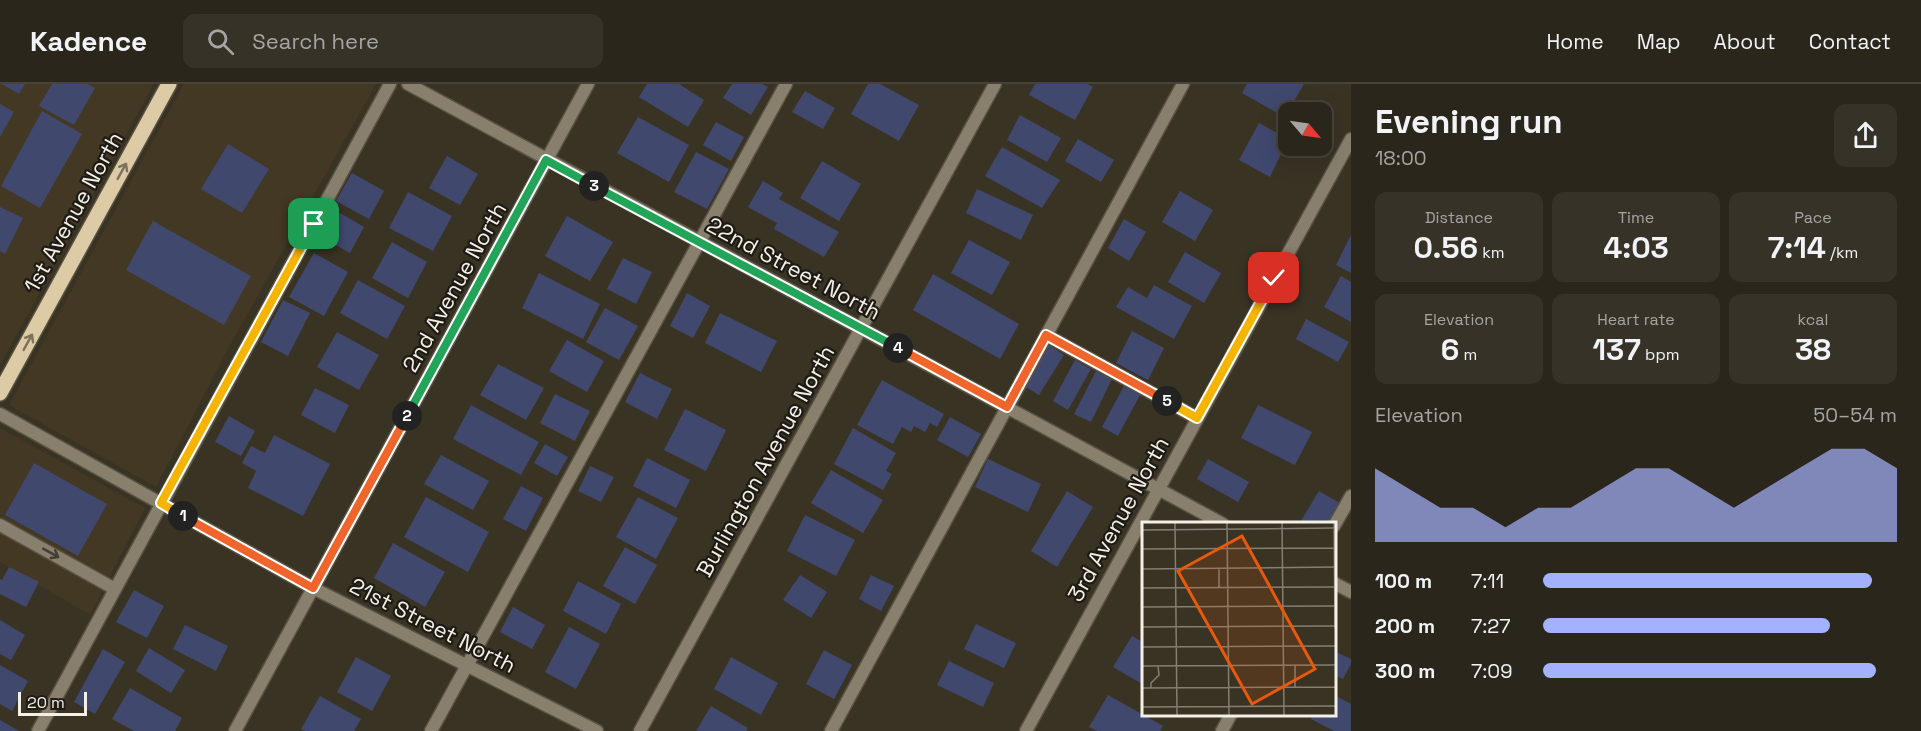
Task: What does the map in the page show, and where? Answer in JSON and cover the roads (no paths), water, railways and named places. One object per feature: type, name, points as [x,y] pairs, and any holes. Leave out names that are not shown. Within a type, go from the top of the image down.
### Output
[{"type":"main road","name":"1st Avenue North","points":[[0,393],[169,84]]},
{"type":"street","points":[[38,731],[390,84]]},
{"type":"street","name":"22nd Street North","points":[[408,84],[1219,522]]},
{"type":"street","name":"2nd Avenue North","points":[[235,731],[588,84]]},
{"type":"street","points":[[430,731],[786,84]]},
{"type":"street","name":"Burlington Avenue North","points":[[640,731],[995,84]]},
{"type":"street","points":[[831,731],[1183,84]]},
{"type":"street","name":"3rd Avenue North","points":[[1026,731],[1351,139]]},
{"type":"street","points":[[1046,335],[1197,418]]},
{"type":"street","name":"21st Street North","points":[[0,414],[313,588],[597,731]]},
{"type":"street","points":[[1336,524],[1351,496]]},
{"type":"street","points":[[0,525],[115,589]]},
{"type":"street","points":[[1336,584],[1351,592]]},
{"type":"street","points":[[1222,731],[1230,716]]}]
